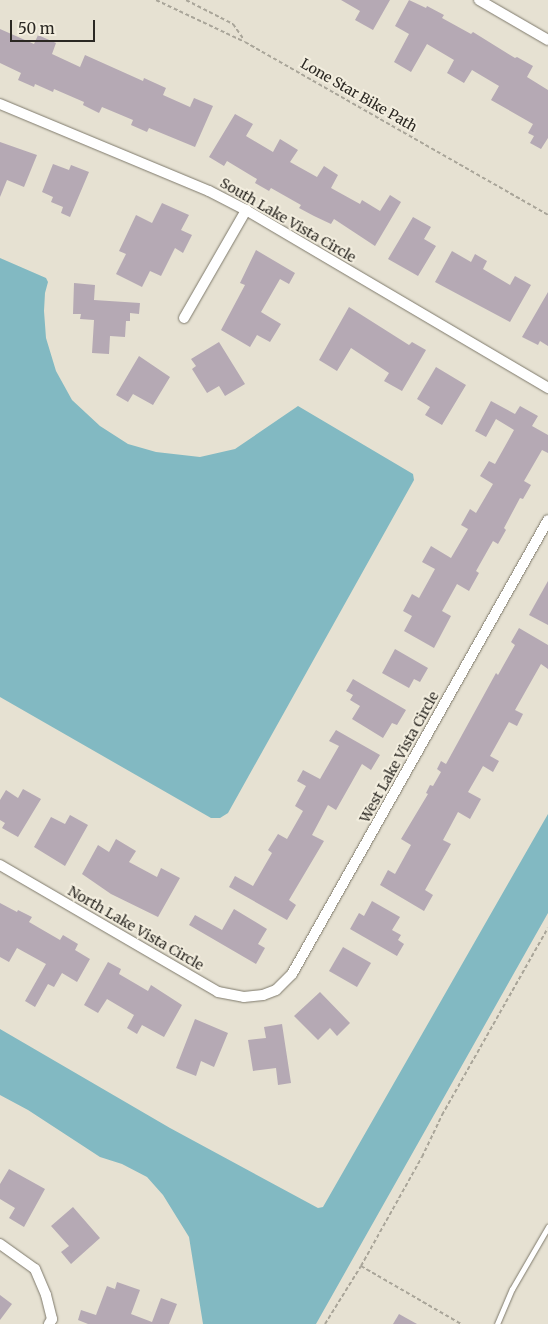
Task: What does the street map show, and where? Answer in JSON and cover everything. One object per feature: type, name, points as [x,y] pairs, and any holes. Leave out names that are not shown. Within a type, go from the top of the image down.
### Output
[{"type":"street","points":[[479,0],[548,40]]},
{"type":"street","name":"South Lake Vista Circle","points":[[0,104],[128,156],[209,191],[246,210],[548,388]]},
{"type":"street","points":[[184,318],[246,210]]},
{"type":"street","name":"West Lake Vista Circle","points":[[263,995],[276,990],[292,974],[548,520]]},
{"type":"street","name":"North Lake Vista Circle","points":[[0,865],[218,992],[244,998],[263,995]]},
{"type":"street","points":[[0,1244],[35,1269],[46,1295],[52,1319],[49,1324]]},
{"type":"lane","points":[[497,1324],[512,1289],[548,1227]]},
{"type":"path","name":"Lone Star Bike Path","points":[[156,0],[245,42],[548,215]]},
{"type":"path","points":[[186,0],[233,24],[245,42]]},
{"type":"path","points":[[325,1324],[361,1266],[442,1115],[548,928]]},
{"type":"path","points":[[361,1266],[461,1324]]},
{"type":"water","points":[[0,258],[46,278],[48,282],[44,311],[46,338],[56,371],[72,400],[100,426],[128,444],[156,452],[200,457],[235,449],[298,406],[413,474],[414,480],[228,813],[220,818],[211,818],[0,697]]},
{"type":"water","points":[[548,814],[548,913],[316,1324],[203,1324],[189,1237],[163,1195],[147,1177],[122,1164],[100,1157],[28,1110],[0,1095],[0,1029],[170,1128],[318,1208],[323,1207]]},
{"type":"building","points":[[341,0],[390,0],[373,30],[355,20],[360,11]]},
{"type":"building","points":[[409,0],[426,8],[427,6],[444,15],[442,18],[471,34],[473,32],[515,58],[517,57],[533,66],[527,77],[548,90],[548,138],[541,149],[530,143],[534,136],[528,133],[533,124],[491,100],[499,86],[472,70],[464,83],[447,73],[454,60],[427,44],[411,72],[394,62],[409,34],[395,26]]},
{"type":"building","points":[[0,29],[34,44],[38,35],[56,43],[52,54],[80,67],[85,55],[143,81],[144,78],[166,88],[163,95],[190,107],[194,98],[213,106],[195,147],[149,128],[147,132],[131,125],[133,120],[102,107],[99,113],[83,105],[84,102],[54,89],[53,92],[35,84],[34,87],[18,80],[21,73],[0,63]]},
{"type":"building","points":[[235,114],[253,124],[246,136],[273,152],[280,139],[298,150],[290,162],[317,177],[324,166],[338,175],[331,188],[360,204],[362,200],[380,211],[390,195],[401,202],[375,246],[334,219],[331,224],[299,208],[301,205],[271,188],[269,191],[255,183],[257,179],[227,161],[224,166],[209,157]]},
{"type":"building","points":[[0,142],[37,155],[24,187],[7,180],[0,197]]},
{"type":"building","points":[[53,164],[69,170],[71,165],[89,172],[70,217],[61,213],[63,207],[51,202],[53,197],[42,192]]},
{"type":"building","points":[[162,203],[189,215],[181,230],[192,235],[183,253],[175,248],[161,276],[150,271],[142,287],[116,274],[126,254],[119,251],[136,215],[152,223]]},
{"type":"building","points":[[413,217],[431,227],[424,239],[436,246],[418,276],[388,259]]},
{"type":"building","points":[[256,250],[295,273],[289,284],[280,279],[261,312],[281,324],[270,342],[257,335],[250,347],[221,330],[245,285],[240,283]]},
{"type":"building","points":[[452,251],[471,262],[475,254],[487,261],[483,269],[510,285],[515,276],[531,285],[510,322],[435,282]]},
{"type":"building","points":[[74,283],[95,285],[94,300],[140,303],[139,314],[130,313],[130,321],[126,321],[125,337],[110,336],[109,354],[92,353],[94,320],[80,319],[81,314],[73,314]]},
{"type":"building","points":[[548,292],[548,346],[540,341],[538,345],[522,337]]},
{"type":"building","points":[[349,307],[409,345],[412,342],[426,350],[402,391],[384,381],[389,373],[351,348],[337,371],[319,360]]},
{"type":"building","points":[[219,342],[245,384],[225,396],[219,386],[207,393],[192,369],[196,366],[191,359]]},
{"type":"building","points":[[139,356],[170,377],[153,405],[133,394],[128,402],[116,395]]},
{"type":"building","points":[[436,367],[466,385],[442,425],[425,415],[430,407],[417,399]]},
{"type":"building","points":[[491,401],[515,414],[520,406],[538,416],[532,426],[548,435],[548,453],[542,450],[524,481],[531,485],[523,499],[520,498],[498,544],[493,541],[476,571],[479,573],[469,591],[457,584],[442,611],[451,616],[434,648],[404,631],[412,616],[403,611],[412,594],[419,598],[435,569],[422,562],[431,546],[451,558],[468,529],[461,525],[470,509],[476,513],[493,484],[480,476],[489,461],[495,464],[514,430],[496,419],[486,437],[475,431]]},
{"type":"building","points":[[548,581],[548,625],[529,615]]},
{"type":"building","points":[[519,628],[548,645],[548,669],[541,664],[515,710],[523,714],[517,726],[509,722],[490,756],[499,761],[493,772],[483,766],[468,792],[481,799],[470,819],[458,812],[443,840],[451,844],[425,890],[433,895],[424,911],[380,885],[388,870],[395,874],[411,845],[401,839],[428,794],[426,793],[430,785],[433,786],[441,772],[437,769],[441,761],[446,764],[496,673],[498,675],[515,645],[511,642]]},
{"type":"building","points":[[395,649],[428,668],[420,682],[414,679],[409,688],[382,673]]},
{"type":"building","points":[[353,679],[406,710],[397,725],[392,723],[383,738],[352,719],[360,706],[350,700],[353,695],[346,691]]},
{"type":"building","points":[[336,730],[380,755],[371,770],[362,764],[336,810],[328,805],[312,835],[324,841],[289,900],[296,905],[287,920],[229,887],[235,876],[253,886],[272,853],[268,850],[278,834],[287,839],[303,811],[295,806],[306,786],[297,781],[303,770],[320,779],[339,746],[329,741]]},
{"type":"building","points":[[23,789],[41,799],[18,837],[2,828],[5,823],[0,820],[0,800],[6,790],[18,798]]},
{"type":"building","points":[[70,815],[88,825],[65,866],[34,847],[51,817],[65,824]]},
{"type":"building","points":[[116,839],[136,851],[129,862],[157,877],[161,868],[180,878],[158,917],[111,894],[82,874],[98,845],[109,852]]},
{"type":"building","points":[[372,901],[400,917],[392,930],[401,935],[398,940],[404,944],[397,956],[350,929],[359,913],[364,916]]},
{"type":"building","points":[[0,903],[32,917],[29,922],[60,940],[63,935],[78,944],[75,950],[90,959],[77,982],[62,973],[54,987],[48,984],[35,1007],[25,1001],[46,964],[17,948],[9,962],[0,957]]},
{"type":"building","points":[[234,909],[267,929],[258,944],[265,948],[256,964],[189,925],[195,915],[222,930]]},
{"type":"building","points":[[343,947],[371,963],[357,987],[329,971]]},
{"type":"building","points":[[108,962],[121,969],[119,974],[148,991],[151,985],[182,1005],[164,1037],[142,1025],[137,1034],[127,1028],[134,1015],[107,999],[98,1013],[84,1005]]},
{"type":"building","points":[[320,992],[350,1023],[337,1036],[330,1028],[318,1040],[294,1016]]},
{"type":"building","points":[[195,1019],[228,1033],[214,1067],[201,1061],[196,1076],[176,1068]]},
{"type":"building","points":[[282,1024],[291,1083],[278,1085],[276,1068],[253,1071],[248,1040],[266,1038],[264,1027]]},
{"type":"building","points":[[9,1169],[45,1189],[24,1227],[9,1218],[15,1208],[0,1199],[0,1184]]},
{"type":"building","points":[[73,1207],[100,1238],[71,1264],[61,1252],[69,1246],[51,1226]]},
{"type":"building","points":[[117,1282],[140,1290],[131,1314],[152,1322],[161,1298],[177,1304],[169,1324],[88,1324],[78,1320],[81,1310],[96,1315],[107,1286],[115,1289]]},
{"type":"building","points":[[0,1295],[12,1304],[0,1320]]},
{"type":"building","points":[[399,1314],[417,1324],[393,1324]]}]
